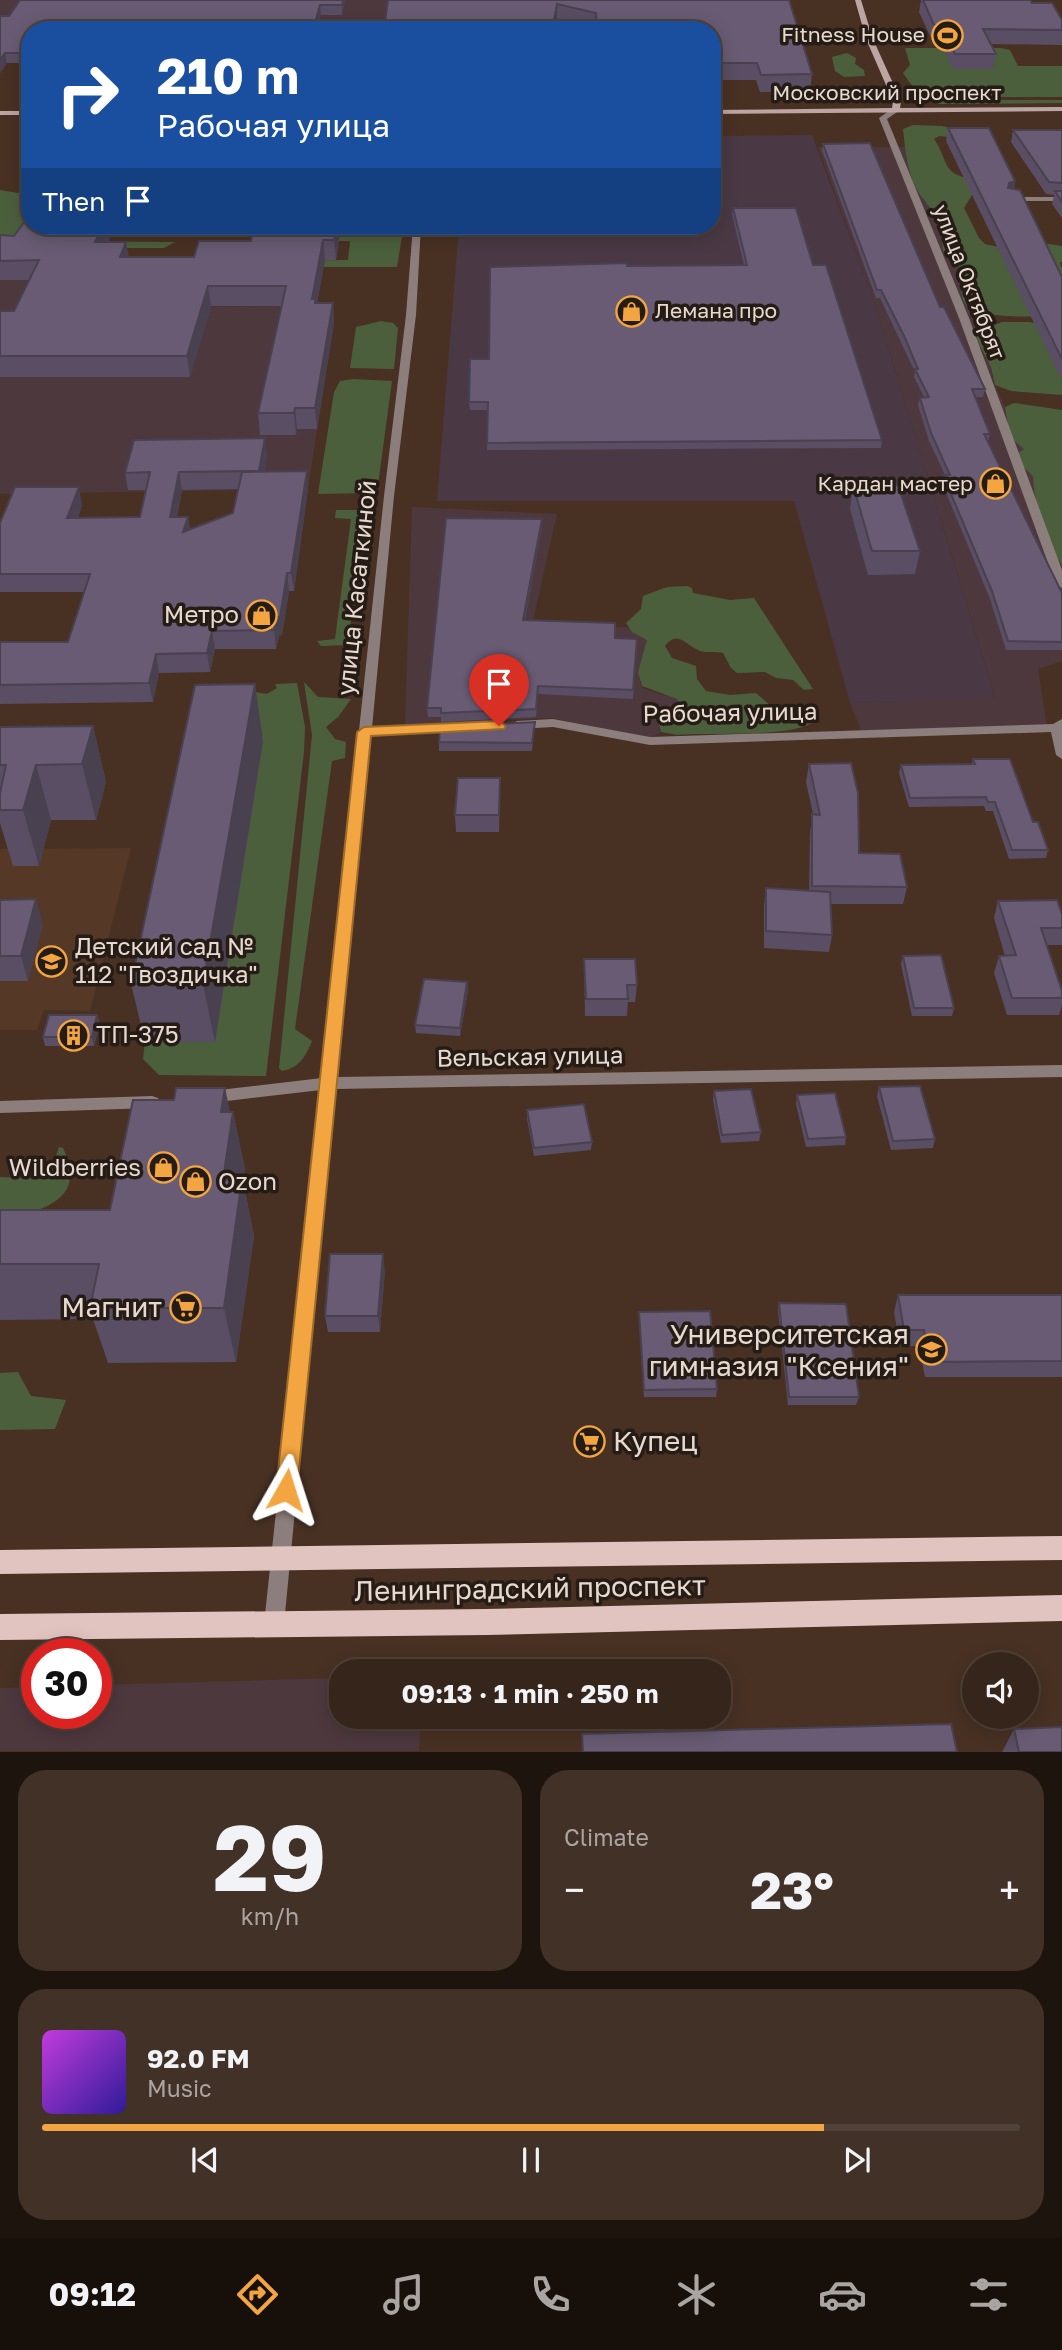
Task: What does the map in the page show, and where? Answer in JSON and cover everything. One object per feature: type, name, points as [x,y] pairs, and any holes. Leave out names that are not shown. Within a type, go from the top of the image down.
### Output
[{"type":"main road","name":"улица Октябрят","points":[[858,0],[861,18],[873,51],[897,101],[896,110]]},
{"type":"main road","name":"Московский проспект","points":[[721,113],[1062,109]]},
{"type":"main road","points":[[0,113],[21,113]]},
{"type":"main road","name":"Ленинградский проспект","points":[[0,1562],[1062,1548]]},
{"type":"main road","name":"Ленинградский проспект","points":[[0,1627],[486,1622],[1062,1608]]},
{"type":"street","name":"улица Октябрят","points":[[896,110],[883,118],[964,318],[1062,585]]},
{"type":"street","points":[[1010,199],[1062,199]]},
{"type":"street","name":"улица Касаткиной","points":[[274,1624],[364,732],[411,315],[415,235]]},
{"type":"street","name":"Рабочая улица","points":[[499,726],[553,723],[650,741],[1059,725]]},
{"type":"street","points":[[1059,725],[1062,755]]},
{"type":"street","points":[[364,732],[472,727]]},
{"type":"street","name":"Вельская улица","points":[[191,1100],[328,1083],[1062,1070]]},
{"type":"street","points":[[0,1107],[164,1102]]},
{"type":"shaded area","points":[[0,0],[395,0],[389,21],[176,21],[0,16]]},
{"type":"shaded area","points":[[812,135],[873,298],[995,698],[850,703],[794,501],[437,501],[458,235],[721,235],[721,136]]},
{"type":"shaded area","points":[[818,147],[907,147],[906,157],[911,177],[923,199],[941,222],[945,235],[943,247],[947,256],[962,269],[962,296],[984,329],[980,331],[980,350],[991,367],[993,382],[1005,407],[1006,417],[1016,441],[1024,449],[1017,454],[1023,467],[1033,476],[1037,510],[1054,554],[1062,565],[1062,661],[1038,669],[1048,732],[863,735],[850,703],[995,697],[873,298]]},
{"type":"shaded area","points":[[0,280],[43,280],[129,307],[286,306],[261,434],[296,435],[297,429],[317,429],[308,489],[0,494]]},
{"type":"shaded area","points":[[412,507],[557,514],[532,625],[626,627],[646,637],[648,642],[639,669],[640,683],[644,689],[677,699],[680,704],[678,710],[658,727],[661,732],[650,738],[552,718],[405,724]]},
{"type":"shaded area","name":"Детский сад № 112 \"Гвоздичка\"","points":[[131,848],[90,1011],[44,1010],[37,1030],[0,1030],[0,849]]},
{"type":"shaded area","points":[[329,1678],[329,1729],[420,1729],[419,1751],[0,1751],[0,1688],[21,1687],[21,1729],[112,1729],[112,1685]]},
{"type":"green space","points":[[905,48],[1001,48],[1010,50],[1018,66],[1062,66],[1062,97],[920,97],[903,73],[910,65]]},
{"type":"green space","points":[[847,53],[856,58],[855,64],[864,70],[865,76],[844,77],[835,71],[832,57]]},
{"type":"green space","points":[[931,100],[1062,100],[1062,103],[938,104]]},
{"type":"green space","points":[[913,125],[942,126],[964,131],[957,138],[939,136],[934,139],[950,170],[972,179],[972,195],[964,208],[979,238],[985,244],[1003,248],[1049,244],[1062,246],[1062,316],[994,315],[971,308],[964,302],[961,291],[962,269],[943,251],[943,228],[910,175],[903,129]]},
{"type":"green space","points":[[0,190],[21,194],[21,235],[40,235],[47,241],[175,242],[164,248],[86,248],[0,257]]},
{"type":"green space","points":[[340,235],[402,235],[397,267],[241,267],[254,261],[348,260],[350,241],[338,241]]},
{"type":"green space","points":[[381,321],[393,323],[398,328],[394,369],[350,368],[356,327]]},
{"type":"green space","points":[[1002,322],[1029,322],[1062,328],[1062,395],[1011,391],[995,385],[991,367],[976,339],[980,331]]},
{"type":"green space","points":[[340,381],[392,381],[378,485],[366,493],[318,494],[334,392]]},
{"type":"green space","points":[[1014,403],[1062,410],[1062,565],[1050,545],[1042,522],[1033,476],[1023,467],[1017,454],[1024,449],[1010,437],[1005,407]]},
{"type":"green space","points":[[336,510],[359,510],[349,645],[321,646],[317,641],[335,639],[351,519],[335,518]]},
{"type":"green space","points":[[667,587],[692,588],[693,593],[730,600],[754,598],[813,689],[804,690],[793,680],[776,678],[765,672],[737,673],[723,653],[700,651],[678,639],[665,646],[672,658],[696,666],[697,679],[706,691],[730,695],[756,693],[773,708],[789,712],[811,712],[818,720],[790,730],[751,734],[678,735],[661,732],[659,724],[678,710],[680,704],[677,699],[642,686],[638,672],[647,640],[632,632],[626,623],[641,609],[643,596]]},
{"type":"green space","points":[[304,682],[318,697],[351,699],[338,717],[326,727],[335,739],[346,742],[345,758],[332,761],[295,1029],[312,1041],[301,1060],[282,1071],[279,1068],[312,735]]},
{"type":"green space","points":[[297,683],[305,727],[304,752],[266,1076],[159,1075],[143,1059],[145,1042],[214,1042],[254,692],[267,694],[277,688],[275,684]]},
{"type":"green space","points":[[59,1147],[63,1148],[69,1166],[70,1181],[65,1192],[44,1208],[0,1220],[0,1177],[48,1179]]},
{"type":"green space","points":[[18,1372],[31,1396],[66,1400],[55,1429],[0,1430],[0,1373]]},
{"type":"building","points":[[20,0],[343,0],[342,5],[320,5],[316,21],[21,21],[21,53],[5,53],[0,60],[0,16],[9,16]]},
{"type":"building","points":[[388,0],[789,0],[812,74],[761,75],[757,63],[721,63],[721,21],[596,21],[596,13],[557,4],[554,21],[385,21]]},
{"type":"building","points":[[923,0],[1030,0],[1032,3],[1052,3],[1062,20],[1062,30],[983,29],[996,54],[955,54],[942,25],[934,25]]},
{"type":"building","points":[[948,128],[989,128],[1015,181],[1009,183],[1008,188],[1020,190],[1062,277],[1062,359]]},
{"type":"building","points":[[1013,130],[1062,130],[1062,183],[1049,182]]},
{"type":"building","points":[[870,143],[940,307],[944,307],[985,389],[972,389],[990,434],[984,434],[1062,593],[1062,642],[1008,641],[992,591],[943,475],[950,475],[931,433],[920,398],[929,397],[915,369],[918,369],[905,338],[881,290],[877,290],[823,144]]},
{"type":"building","points":[[1055,191],[1062,191],[1062,202]]},
{"type":"building","points":[[733,208],[796,208],[813,265],[826,265],[882,440],[487,443],[488,402],[469,402],[470,359],[489,359],[490,267],[627,263],[627,266],[747,265]]},
{"type":"building","points":[[21,226],[21,235],[98,235],[95,242],[126,242],[120,257],[194,257],[199,241],[251,241],[252,235],[335,235],[334,240],[323,240],[312,299],[315,299],[315,303],[333,303],[315,408],[295,408],[294,413],[258,413],[286,286],[208,286],[187,356],[0,356],[0,311],[14,311],[39,260],[0,261],[0,235],[14,236]]},
{"type":"building","points":[[265,438],[259,471],[179,472],[170,517],[188,517],[183,532],[233,513],[242,472],[307,471],[291,573],[287,573],[280,617],[277,617],[274,630],[212,631],[207,653],[156,654],[149,683],[0,685],[0,642],[68,642],[90,574],[0,574],[0,523],[15,487],[79,487],[67,518],[140,517],[150,472],[125,473],[134,440]]},
{"type":"building","points":[[853,485],[898,485],[920,551],[872,551]]},
{"type":"building","points":[[446,518],[542,519],[523,620],[615,623],[615,638],[637,639],[633,690],[538,686],[536,709],[441,713],[441,708],[427,708]]},
{"type":"building","points":[[255,684],[203,984],[131,984],[195,685]]},
{"type":"building","points":[[535,722],[532,743],[439,742],[440,727]]},
{"type":"building","points":[[93,726],[82,764],[36,765],[23,810],[0,810],[0,793],[6,765],[0,765],[0,727]]},
{"type":"building","points":[[973,759],[1010,759],[1033,822],[1038,822],[1048,850],[1012,850],[995,802],[988,802],[986,797],[910,798],[901,765],[975,764]]},
{"type":"building","points":[[851,763],[858,793],[859,853],[900,854],[907,887],[812,886],[812,814],[820,815],[809,764]]},
{"type":"building","points":[[458,778],[500,778],[499,815],[455,815]]},
{"type":"building","points":[[766,888],[830,892],[832,935],[766,931]]},
{"type":"building","points":[[36,899],[21,956],[0,956],[0,900]]},
{"type":"building","points":[[1057,900],[1062,914],[1062,928],[1041,928],[1062,998],[1012,998],[999,956],[1016,955],[998,901]]},
{"type":"building","points":[[941,955],[954,1008],[914,1008],[903,956]]},
{"type":"building","points":[[584,959],[635,959],[637,985],[627,985],[628,999],[586,999]]},
{"type":"building","points":[[424,979],[467,982],[460,1028],[415,1025]]},
{"type":"building","points":[[49,1015],[97,1015],[92,1037],[43,1037]]},
{"type":"building","points":[[920,1086],[935,1139],[893,1141],[879,1087]]},
{"type":"building","points":[[176,1088],[225,1088],[221,1112],[233,1112],[223,1180],[242,1179],[224,1308],[90,1308],[99,1264],[0,1264],[0,1210],[110,1210],[133,1100],[174,1100]]},
{"type":"building","points":[[751,1089],[761,1132],[722,1135],[714,1091]]},
{"type":"building","points":[[835,1093],[846,1137],[808,1139],[797,1095]]},
{"type":"building","points":[[584,1104],[592,1142],[534,1148],[527,1110]]},
{"type":"building","points":[[330,1254],[383,1254],[378,1316],[325,1316]]},
{"type":"building","points":[[898,1295],[1062,1295],[1062,1361],[930,1362],[924,1330],[904,1330]]},
{"type":"building","points":[[779,1303],[846,1304],[859,1397],[789,1397]]},
{"type":"building","points":[[710,1311],[717,1389],[644,1390],[639,1312]]},
{"type":"building","points":[[951,1724],[957,1752],[583,1752],[582,1734]]},
{"type":"building","points":[[1062,1727],[1062,1752],[1019,1752],[1014,1729]]},
{"type":"place","name":"Fitness House","points":[[948,35]]},
{"type":"place","name":"Лемана про","points":[[632,311]]},
{"type":"place","name":"Кардан мастер","points":[[996,484]]},
{"type":"place","name":"Метро","points":[[262,615]]},
{"type":"place","name":"Детский сад № 112 \"Гвоздичка\"","points":[[52,961]]},
{"type":"place","name":"ТП-375","points":[[73,1035]]},
{"type":"place","name":"Wildberries","points":[[164,1168]]},
{"type":"place","name":"Ozon","points":[[195,1182]]},
{"type":"place","name":"Магнит","points":[[185,1307]]},
{"type":"place","name":"Университетская гимназия \"Ксения\"","points":[[932,1350]]},
{"type":"place","name":"Купец","points":[[590,1441]]},
{"type":"route","points":[[286,1490],[364,732],[499,726]]}]
